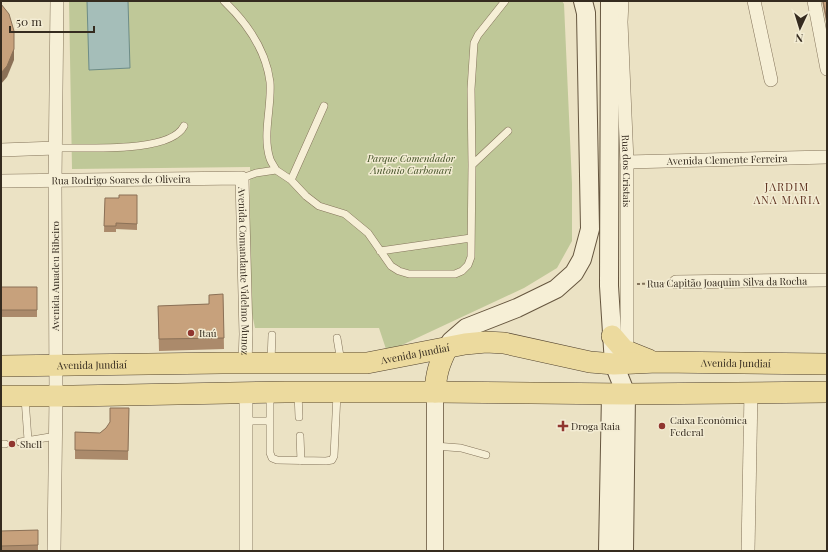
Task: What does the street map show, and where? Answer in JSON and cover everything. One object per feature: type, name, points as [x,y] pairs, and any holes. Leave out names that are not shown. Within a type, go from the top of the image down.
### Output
[{"type":"main road","points":[[392,360],[517,308],[556,289],[574,273],[582,259],[590,229],[586,13],[583,1]]},
{"type":"main road","points":[[610,1],[619,338],[614,364],[618,394],[624,551]]},
{"type":"main road","points":[[435,392],[436,378],[440,362],[451,341],[466,328]]},
{"type":"main road","points":[[619,338],[624,350],[657,362]]},
{"type":"main road","name":"Avenida Jundiaí","points":[[1,366],[367,363],[392,360],[465,344],[511,340],[559,352],[590,362],[614,364],[657,362],[827,364]]},
{"type":"main road","points":[[1,396],[246,392],[618,394],[827,392]]},
{"type":"main road","points":[[608,551],[618,394]]},
{"type":"street","name":"Avenida Amadeu Ribeiro","points":[[54,551],[56,436],[55,181],[57,1]]},
{"type":"street","name":"Rua dos Cristais","points":[[618,285],[627,162],[621,22],[622,1]]},
{"type":"street","points":[[754,1],[771,80]]},
{"type":"street","points":[[814,1],[827,69]]},
{"type":"street","points":[[1,150],[56,148]]},
{"type":"street","name":"Avenida Clemente Ferreira","points":[[627,162],[827,157]]},
{"type":"street","name":"Rua Rodrigo Soares de Oliveira","points":[[1,181],[242,178]]},
{"type":"street","name":"Avenida Comandante Videlmo Munoz","points":[[242,178],[246,334],[245,363]]},
{"type":"street","name":"Rua Capitão Joaquim Silva da Rocha","points":[[676,282],[827,280]]},
{"type":"street","points":[[246,392],[246,551]]},
{"type":"street","points":[[435,392],[435,551]]},
{"type":"street","points":[[748,551],[751,392]]},
{"type":"lane","points":[[224,1],[248,27],[261,50],[270,83],[268,144],[270,159],[276,170],[291,180],[318,206],[345,214],[368,233],[391,266],[399,272],[409,274],[455,274],[462,271],[468,264],[471,257],[471,89],[474,43],[478,35],[505,1]]},
{"type":"lane","points":[[291,180],[324,106]]},
{"type":"lane","points":[[56,148],[137,147],[174,137],[182,131],[184,126]]},
{"type":"lane","points":[[472,165],[508,131]]},
{"type":"lane","points":[[242,178],[256,173],[276,170]]},
{"type":"lane","points":[[380,251],[471,238]]},
{"type":"lane","points":[[271,364],[272,335]]},
{"type":"lane","points":[[337,338],[341,364]]},
{"type":"lane","points":[[270,392],[270,453],[272,458],[326,462],[332,460],[334,456],[337,392]]},
{"type":"lane","points":[[298,392],[299,417]]},
{"type":"lane","points":[[25,396],[28,440]]},
{"type":"lane","points":[[246,421],[270,421]]},
{"type":"lane","points":[[20,442],[56,436]]},
{"type":"lane","points":[[300,436],[301,461]]},
{"type":"lane","points":[[435,446],[461,448],[486,455]]},
{"type":"path","name":"Rua Capitão Joaquim Silva da Rocha","points":[[618,285],[676,282]]},
{"type":"green space","name":"Parque Comendador Antônio Carbonari","points":[[69,1],[562,1],[564,4],[572,184],[572,241],[557,268],[524,288],[387,352],[379,328],[255,328],[250,304],[250,167],[72,169]]},
{"type":"water","points":[[87,1],[128,1],[130,68],[89,70]]},
{"type":"building","points":[[823,1],[827,1],[827,21]]},
{"type":"building","points":[[1,4],[9,14],[14,31],[14,49],[7,66],[1,73]]},
{"type":"building","points":[[119,195],[137,195],[137,224],[116,223],[116,226],[104,226],[105,198],[119,198]]},
{"type":"building","points":[[1,287],[37,287],[37,310],[1,310]]},
{"type":"building","name":"Itaú","points":[[223,294],[224,338],[159,339],[158,306],[209,304],[209,295]]},
{"type":"building","points":[[110,408],[129,408],[128,451],[75,450],[75,432],[100,433],[110,422]]},
{"type":"building","points":[[38,530],[38,545],[1,546],[1,531]]},
{"type":"place","name":"Itaú","points":[[191,333]]},
{"type":"place","name":"Droga Raia","points":[[563,426]]},
{"type":"place","name":"Caixa Econômica Federal","points":[[662,426]]},
{"type":"place","name":"Shell","points":[[12,444]]},
{"type":"district","name":"JARDIM ANA MARIA","points":[[787,192]]}]
